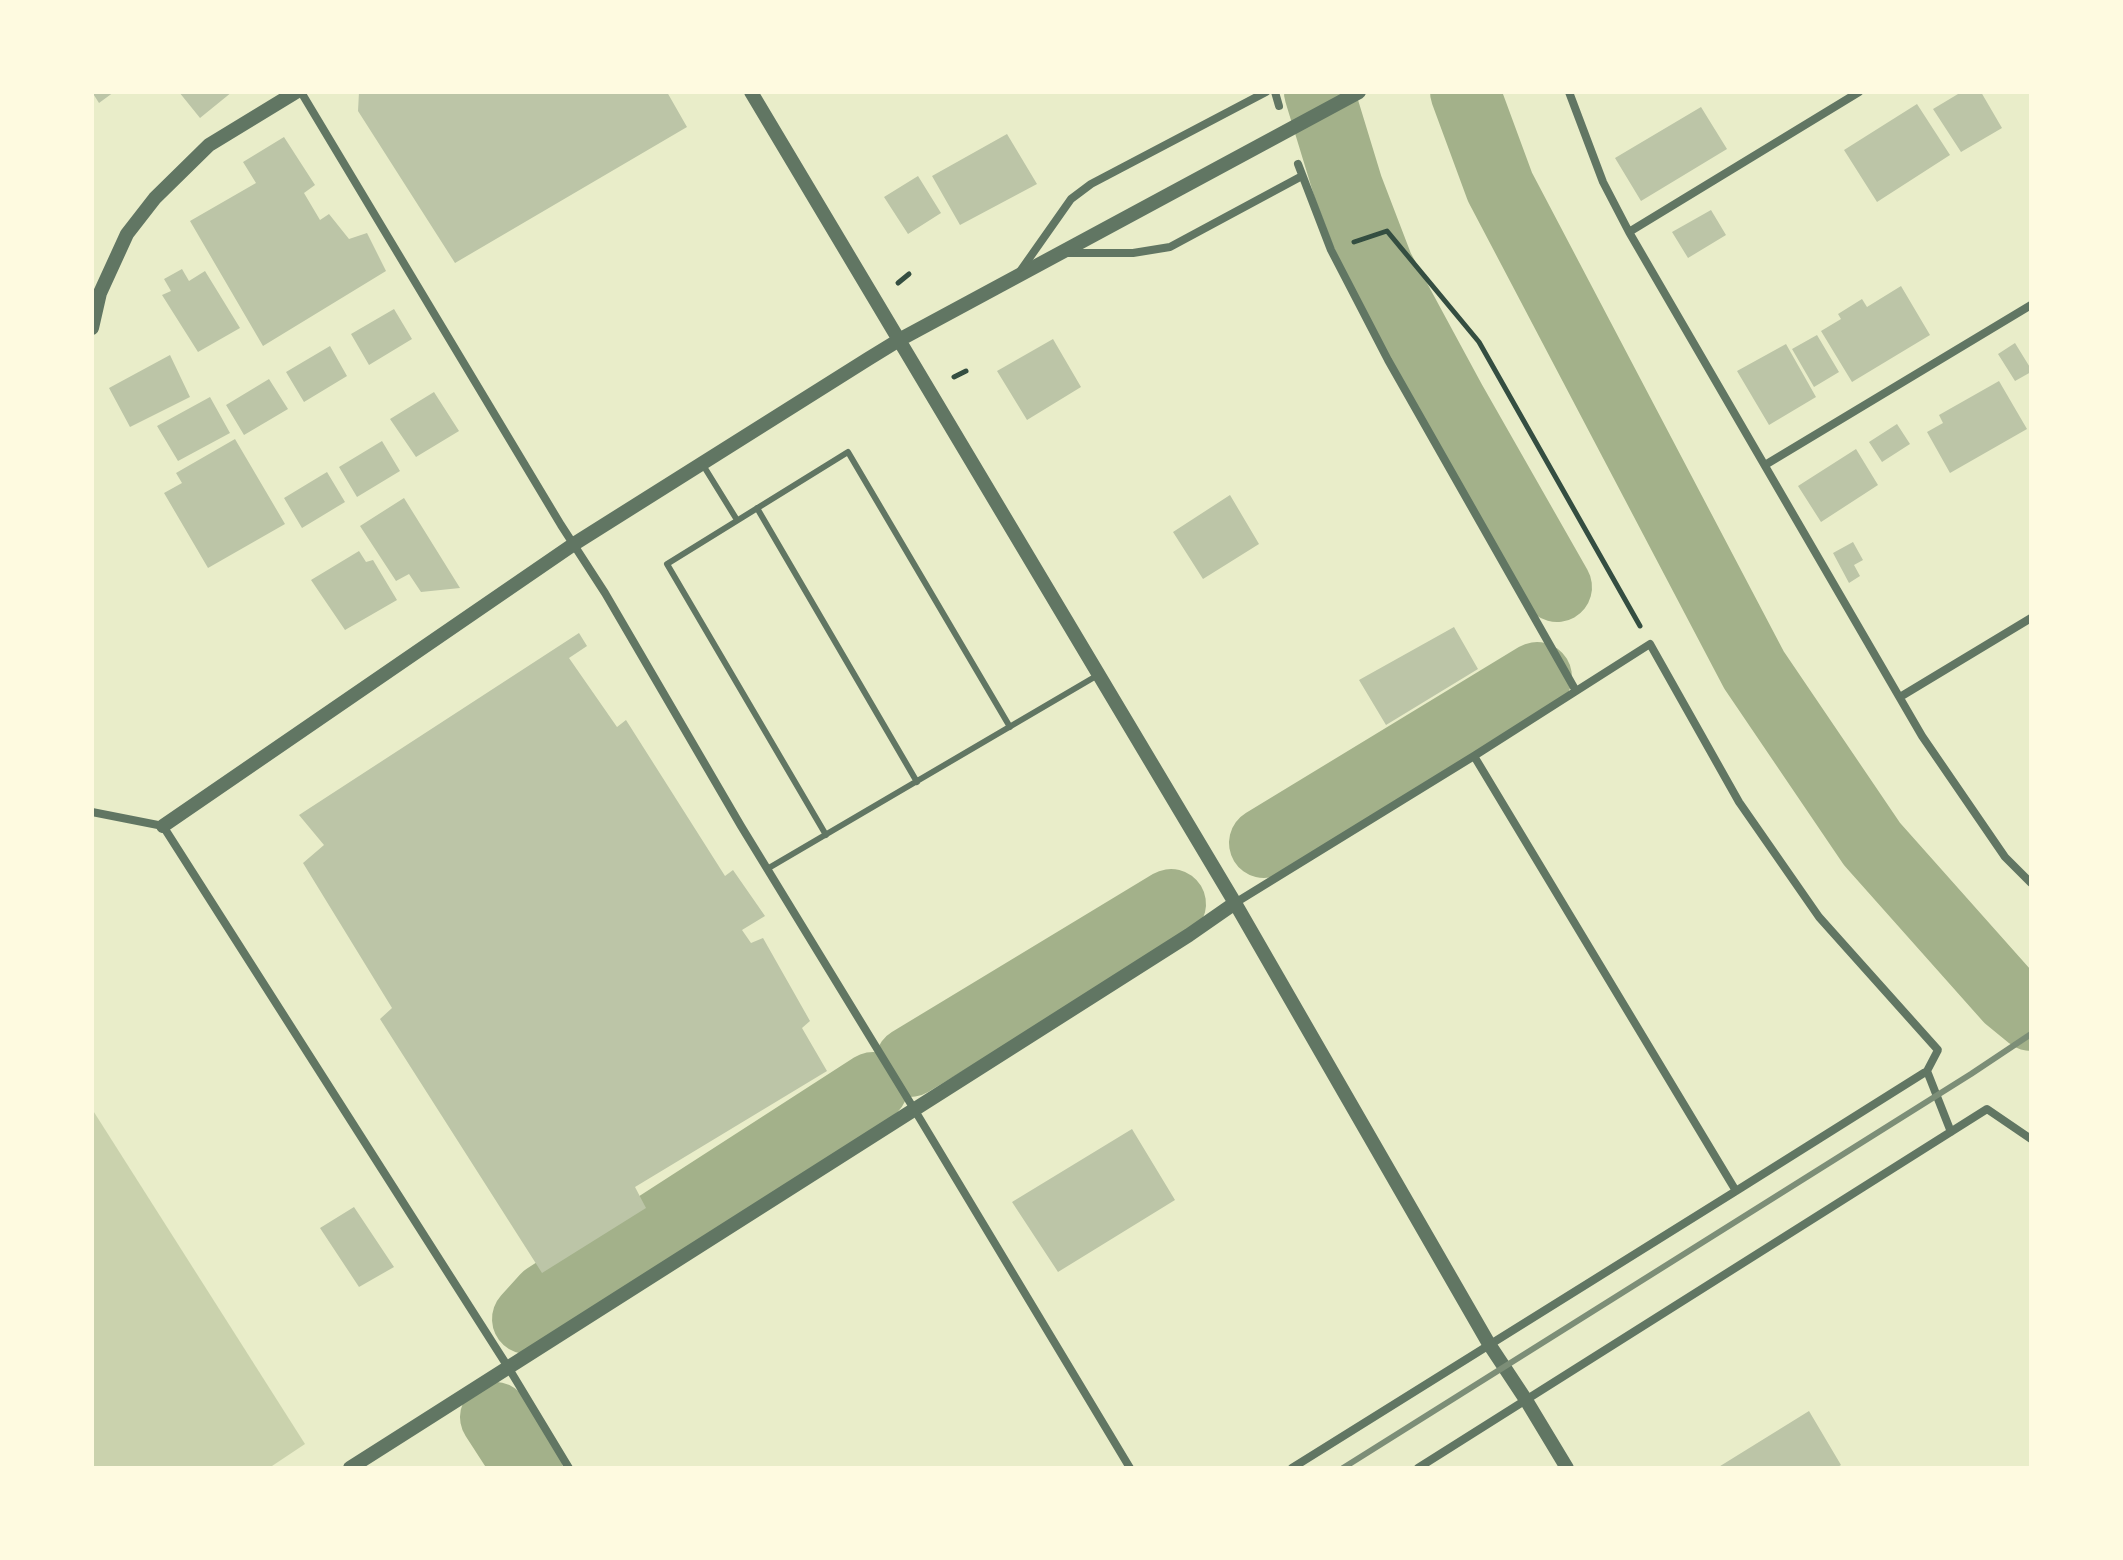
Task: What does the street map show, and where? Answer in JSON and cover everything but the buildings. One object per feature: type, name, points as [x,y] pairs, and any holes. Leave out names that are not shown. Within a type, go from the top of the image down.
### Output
[{"type":"street","points":[[92,328],[100,293],[127,234],[155,198],[209,145],[299,92],[605,593],[767,869],[1130,1468]]},
{"type":"street","points":[[751,92],[1235,903],[1489,1344],[1567,1468]]},
{"type":"street","points":[[1016,277],[1071,199],[1091,184],[1266,92]]},
{"type":"street","points":[[1275,92],[1279,106]]},
{"type":"street","points":[[92,812],[163,826],[574,544],[899,340],[1359,92]]},
{"type":"street","points":[[1569,92],[1603,182],[1629,232],[1922,736],[2005,857],[2031,883]]},
{"type":"street","points":[[1629,232],[1859,92]]},
{"type":"street","points":[[1298,164],[1331,250],[1388,360],[1576,691]]},
{"type":"street","points":[[1061,252],[1133,253],[1170,247],[1302,176]]},
{"type":"street","points":[[1765,465],[2031,305]]},
{"type":"street","points":[[1900,697],[2031,618]]},
{"type":"street","points":[[350,1468],[1235,903],[1650,644],[1739,802],[1819,917],[1938,1050],[1927,1071],[1292,1468]]},
{"type":"street","points":[[1474,756],[1736,1191]]},
{"type":"street","points":[[163,826],[508,1367],[569,1468]]},
{"type":"street","points":[[1927,1071],[1951,1132]]},
{"type":"street","points":[[1418,1468],[1987,1109],[2031,1139]]},
{"type":"lane","points":[[826,835],[667,564],[848,452],[1010,727]]},
{"type":"lane","points":[[702,463],[737,520]]},
{"type":"lane","points":[[757,508],[917,782]]},
{"type":"lane","points":[[767,869],[1098,675]]},
{"type":"path","points":[[1346,245],[1387,231],[1479,342],[1650,644]]},
{"type":"path","points":[[898,283],[909,274]]},
{"type":"path","points":[[954,377],[966,371]]},
{"type":"green space","points":[[92,1109],[305,1444],[269,1468],[92,1468]]},
{"type":"waterway","points":[[1319,92],[1348,187],[1379,268],[1557,587]]},
{"type":"waterway","points":[[1465,92],[1500,187],[1754,670],[1872,844],[2009,998],[2031,1016]]},
{"type":"waterway","points":[[1264,843],[1537,677]]},
{"type":"waterway","points":[[910,1062],[1171,904]]},
{"type":"waterway","points":[[527,1319],[546,1298],[873,1087]]},
{"type":"waterway","points":[[495,1417],[528,1468]]},
{"type":"railway","points":[[1343,1468],[2031,1034]]}]
